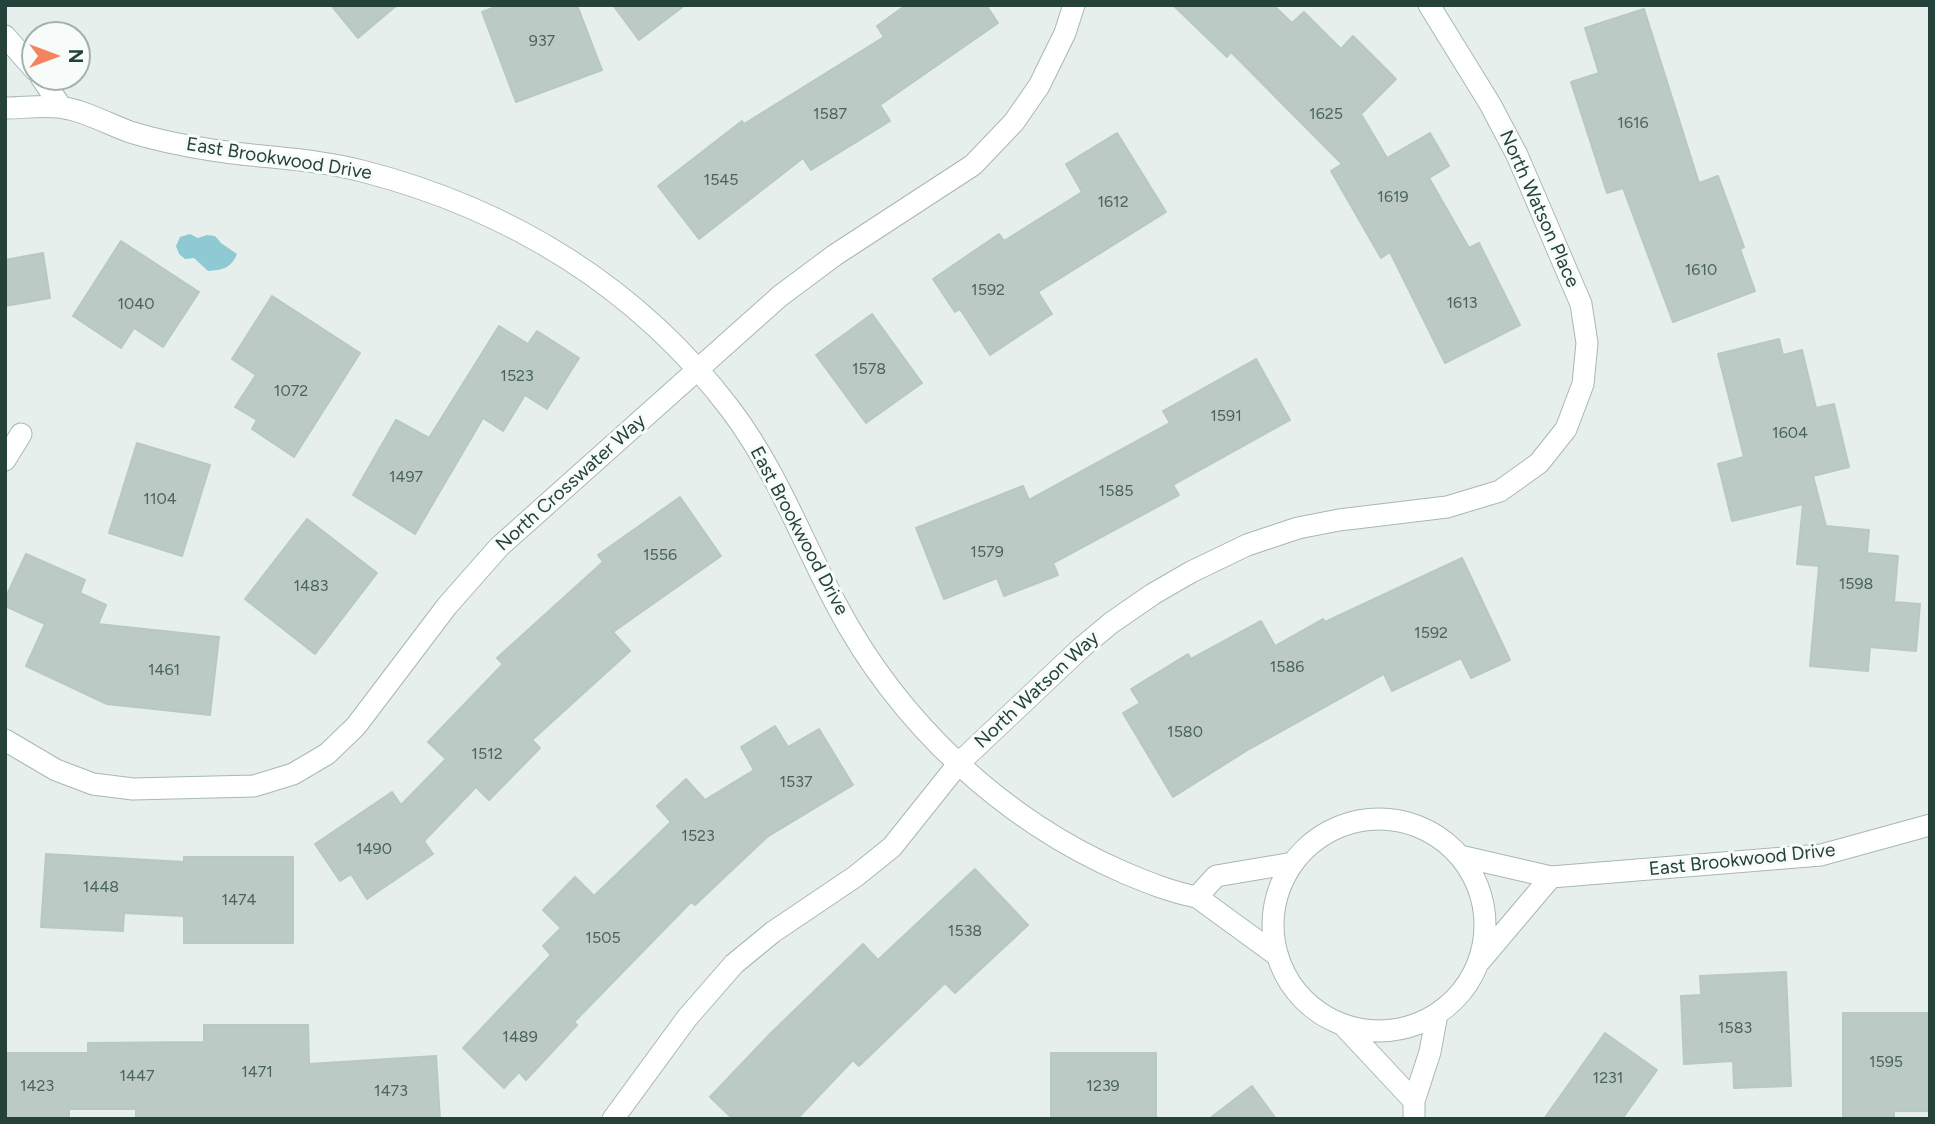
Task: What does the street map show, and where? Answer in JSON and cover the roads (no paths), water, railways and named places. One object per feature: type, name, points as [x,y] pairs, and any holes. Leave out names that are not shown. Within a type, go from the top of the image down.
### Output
[{"type":"street","name":"North Crosswater Way","points":[[5,740],[56,770],[93,784],[133,789],[254,786],[293,774],[327,754],[356,726],[447,606],[499,547],[780,296],[835,255],[973,165],[1014,122],[1039,86],[1065,33],[1074,5]]},
{"type":"street","name":"North Watson Place","points":[[1429,5],[1473,73],[1517,155],[1581,304],[1587,343],[1583,384],[1566,429]]},
{"type":"street","points":[[5,36],[21,54]]},
{"type":"street","points":[[50,91],[61,107]]},
{"type":"street","name":"East Brookwood Drive","points":[[5,108],[61,107],[134,133],[211,150],[317,162],[360,170],[445,195],[486,213],[564,255],[635,307],[698,369],[734,413],[768,465],[836,604],[872,664],[906,710],[959,763],[1021,816],[1089,858],[1163,889],[1196,897],[1278,956]]},
{"type":"street","name":"North Watson Way","points":[[612,1119],[687,1018],[734,964],[773,932],[856,876],[892,847],[959,763],[1081,648],[1153,594],[1247,545],[1298,528],[1339,520],[1447,507],[1500,491],[1539,463],[1566,429]]},
{"type":"street","points":[[5,460],[21,434]]},
{"type":"street","points":[[1480,961],[1486,924],[1479,887],[1460,856],[1436,835],[1406,822],[1375,818],[1343,825],[1315,840],[1293,863],[1278,893],[1273,924],[1278,956],[1292,985],[1314,1009],[1343,1025],[1375,1032],[1408,1028],[1437,1014],[1462,993],[1480,961],[1551,877]]},
{"type":"street","name":"East Brookwood Drive","points":[[1460,856],[1551,877],[1821,855],[1930,825]]},
{"type":"street","points":[[1196,897],[1216,876],[1293,863]]},
{"type":"street","points":[[1414,1110],[1437,1014]]},
{"type":"street","points":[[1343,1025],[1414,1110]]},
{"type":"water","points":[[190,234],[198,238],[215,236],[237,254],[226,267],[208,271],[194,258],[185,259],[179,254],[176,246],[180,237]]}]
